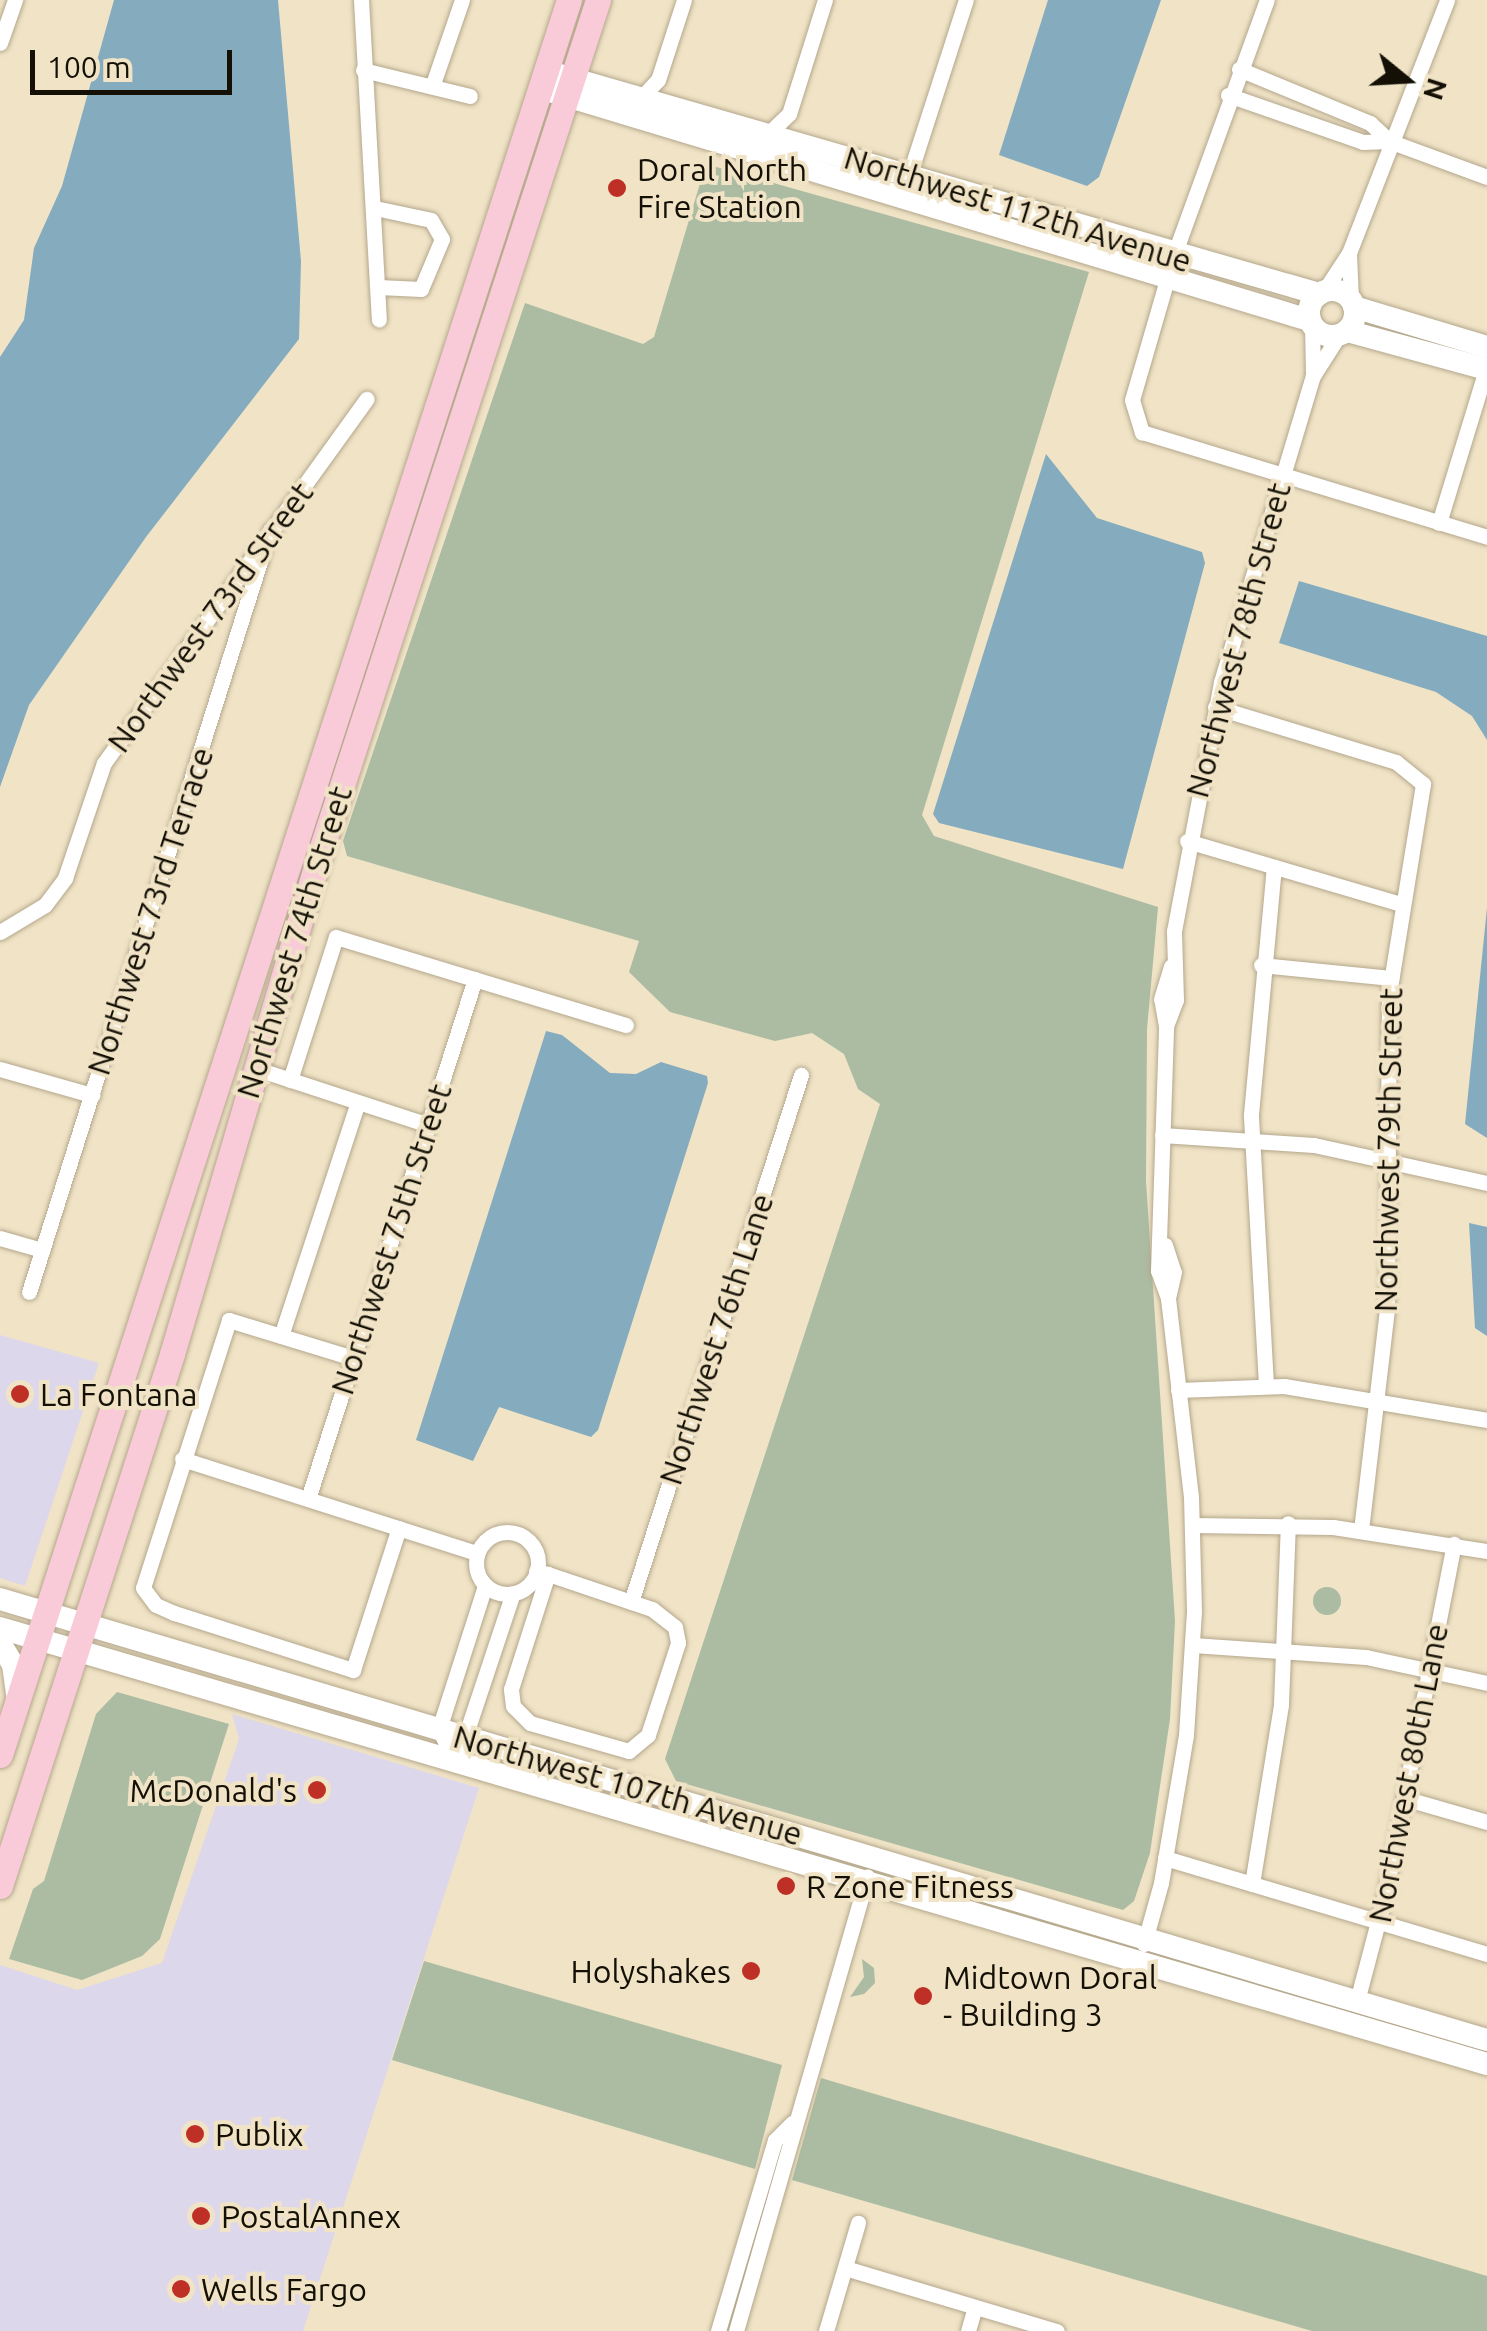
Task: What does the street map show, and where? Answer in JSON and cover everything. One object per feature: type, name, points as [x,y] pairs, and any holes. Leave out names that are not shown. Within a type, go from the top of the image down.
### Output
[{"type":"main road","name":"Northwest 74th Street","points":[[0,1755],[569,0]]},
{"type":"main road","name":"Northwest 74th Street","points":[[0,1886],[85,1624],[254,1068],[598,0]]},
{"type":"main road","name":"Northwest 112th Avenue","points":[[543,79],[919,202],[1171,265],[1321,292],[1353,304]]},
{"type":"main road","name":"Northwest 112th Avenue","points":[[569,88],[640,100],[910,176],[1171,265],[1310,322],[1323,334],[1343,333]]},
{"type":"main road","points":[[910,176],[919,202]]},
{"type":"main road","points":[[1310,322],[1321,292]]},
{"type":"main road","points":[[1353,304],[1486,362],[1343,333],[1353,304]]},
{"type":"main road","points":[[208,1118],[222,1133],[207,1185],[211,1217]]},
{"type":"main road","name":"Northwest 107th Avenue","points":[[0,1599],[466,1737],[1138,1962],[1487,2064]]},
{"type":"main road","name":"Northwest 107th Avenue","points":[[0,1628],[456,1764],[1145,1939],[1487,2040]]},
{"type":"main road","points":[[0,1643],[13,1664],[18,1700]]},
{"type":"street","points":[[1,36],[15,0]]},
{"type":"street","points":[[361,0],[380,318]]},
{"type":"street","points":[[434,84],[462,0]]},
{"type":"street","points":[[640,100],[659,78],[684,0]]},
{"type":"street","points":[[768,134],[788,114],[825,0]]},
{"type":"street","points":[[910,176],[966,0]]},
{"type":"street","points":[[1267,0],[1228,95],[1171,265],[1132,417],[1157,441],[1487,538]]},
{"type":"street","points":[[1321,292],[1349,253],[1389,141],[1447,0]]},
{"type":"street","points":[[1238,69],[1370,123],[1389,141]]},
{"type":"street","points":[[364,70],[434,84],[470,96]]},
{"type":"street","points":[[1228,95],[1363,142],[1389,141],[1487,177]]},
{"type":"street","points":[[375,208],[431,220],[442,239],[421,289],[378,287]]},
{"type":"street","points":[[1349,253],[1353,304]]},
{"type":"street","name":"Northwest 78th Street","points":[[1310,322],[1313,376]]},
{"type":"street","name":"Northwest 78th Street","points":[[1138,1962],[1166,1858],[1193,1645],[1192,1525],[1168,1298],[1174,1272],[1163,1240],[1166,1026],[1161,999],[1171,967],[1188,842],[1214,707],[1313,376],[1343,333]]},
{"type":"street","points":[[1439,523],[1486,362]]},
{"type":"street","name":"Northwest 73rd Street","points":[[0,932],[46,904],[65,878],[104,763],[367,399]]},
{"type":"street","name":"Northwest 73rd Terrace","points":[[29,1292],[270,530]]},
{"type":"street","name":"Northwest 79th Street","points":[[1214,707],[1417,774],[1422,798],[1391,978],[1384,1156],[1388,1272],[1362,1530]]},
{"type":"street","points":[[1188,842],[1401,904]]},
{"type":"street","points":[[1266,1385],[1251,1140],[1260,965],[1274,867]]},
{"type":"street","points":[[290,1080],[336,937],[626,1025]]},
{"type":"street","points":[[1260,965],[1391,978]]},
{"type":"street","name":"Northwest 75th Street","points":[[308,1499],[475,978]]},
{"type":"street","points":[[254,1068],[428,1125]]},
{"type":"street","points":[[0,1069],[92,1095]]},
{"type":"street","name":"Northwest 76th Lane","points":[[631,1602],[801,1075]]},
{"type":"street","points":[[281,1336],[358,1102]]},
{"type":"street","points":[[1162,1135],[1251,1140],[1384,1156],[1487,1182]]},
{"type":"street","points":[[0,1238],[42,1250]]},
{"type":"street","points":[[353,1358],[229,1320],[143,1575],[148,1598],[174,1613],[353,1670],[400,1528]]},
{"type":"street","points":[[1178,1390],[1266,1385],[1487,1420]]},
{"type":"street","points":[[182,1459],[477,1553]]},
{"type":"street","points":[[1192,1525],[1288,1523],[1362,1530],[1487,1551]]},
{"type":"street","points":[[1252,1884],[1286,1650],[1288,1523]]},
{"type":"street","points":[[477,1553],[490,1536],[518,1534],[532,1545],[542,1573],[511,1690],[513,1706],[530,1723],[629,1751],[640,1745],[678,1644],[675,1627],[669,1616],[542,1573]]},
{"type":"street","name":"Northwest 80th Lane","points":[[1357,2002],[1378,1922],[1454,1544]]},
{"type":"street","points":[[456,1764],[439,1729],[485,1586],[477,1553]]},
{"type":"street","points":[[456,1764],[513,1593],[542,1573]]},
{"type":"street","points":[[485,1586],[513,1593]]},
{"type":"street","points":[[473,1627],[498,1635]]},
{"type":"street","points":[[1193,1645],[1286,1650],[1430,1670],[1487,1683]]},
{"type":"street","points":[[1404,1798],[1487,1822]]},
{"type":"street","points":[[1166,1858],[1487,1954]]},
{"type":"street","points":[[736,2331],[792,2123],[869,1869]]},
{"type":"street","points":[[718,2331],[775,2140],[792,2123]]},
{"type":"street","points":[[826,2331],[858,2223]]},
{"type":"street","points":[[845,2268],[1056,2331]]},
{"type":"street","points":[[968,2331],[975,2306]]},
{"type":"shaded area","points":[[0,1335],[99,1363],[25,1586],[0,1578]]},
{"type":"shaded area","points":[[232,1714],[479,1788],[303,2331],[0,2331],[0,1965],[77,1990],[162,1963],[239,1739]]},
{"type":"green space","points":[[713,166],[1089,272],[922,815],[934,836],[1158,907],[1147,1029],[1146,1181],[1175,1621],[1170,1719],[1150,1853],[1134,1901],[1123,1910],[676,1781],[665,1759],[880,1104],[858,1089],[844,1054],[812,1033],[775,1041],[670,1012],[629,972],[639,941],[347,856],[343,841],[525,303],[643,344],[654,337],[704,170]]},
{"type":"green space","points":[[1327,1587],[1337,1591],[1341,1601],[1337,1611],[1327,1615],[1317,1611],[1313,1601],[1317,1591]]},
{"type":"green space","points":[[117,1692],[229,1724],[160,1939],[142,1956],[82,1980],[9,1959],[33,1889],[44,1881],[96,1714]]},
{"type":"green space","points":[[862,1959],[874,1968],[875,1983],[864,1994],[850,1997],[864,1977]]},
{"type":"green space","points":[[424,1961],[782,2065],[755,2169],[392,2060]]},
{"type":"green space","points":[[821,2078],[1487,2276],[1487,2331],[1312,2331],[792,2180]]},
{"type":"water","points":[[114,0],[278,0],[301,261],[299,339],[146,537],[29,705],[0,787],[0,357],[24,320],[34,248],[62,186]]},
{"type":"water","points":[[1048,0],[1161,0],[1099,177],[1087,186],[999,155]]},
{"type":"water","points":[[1046,454],[1097,518],[1202,552],[1205,563],[1123,869],[939,823],[933,814]]},
{"type":"water","points":[[1299,581],[1487,636],[1487,740],[1472,716],[1436,692],[1279,643]]},
{"type":"water","points":[[1487,908],[1487,1138],[1465,1124]]},
{"type":"water","points":[[546,1031],[562,1035],[610,1073],[636,1074],[661,1062],[707,1076],[708,1083],[598,1430],[591,1437],[499,1407],[473,1461],[416,1440]]},
{"type":"water","points":[[1469,1223],[1487,1227],[1487,1336],[1475,1328]]},
{"type":"place","name":"Doral North Fire Station","points":[[617,188]]},
{"type":"place","name":"La Fontana","points":[[20,1394]]},
{"type":"place","name":"McDonald's","points":[[317,1790]]},
{"type":"place","name":"R Zone Fitness","points":[[786,1886]]},
{"type":"place","name":"Holyshakes","points":[[751,1971]]},
{"type":"place","name":"Midtown Doral - Building 3","points":[[923,1996]]},
{"type":"place","name":"Publix","points":[[195,2134]]},
{"type":"place","name":"PostalAnnex","points":[[201,2216]]},
{"type":"place","name":"Wells Fargo","points":[[181,2289]]}]
